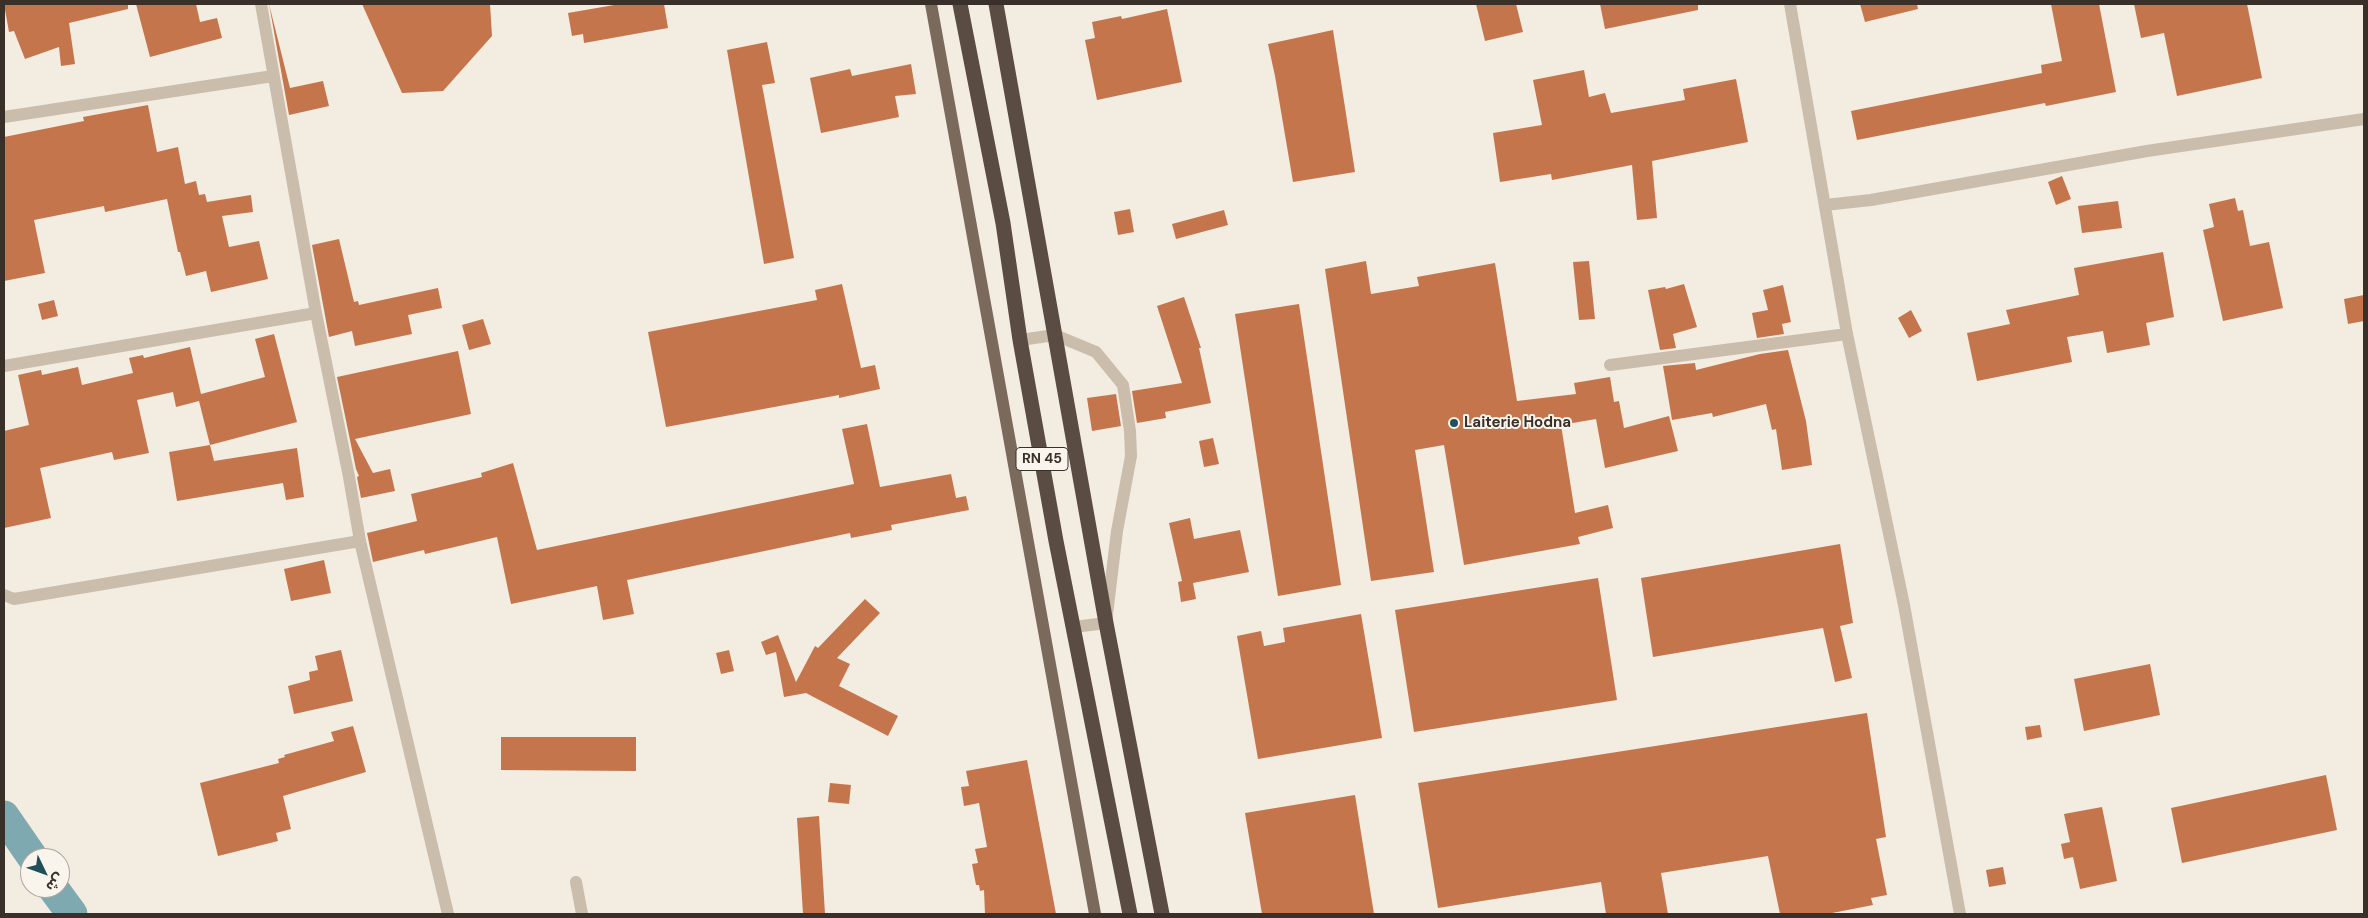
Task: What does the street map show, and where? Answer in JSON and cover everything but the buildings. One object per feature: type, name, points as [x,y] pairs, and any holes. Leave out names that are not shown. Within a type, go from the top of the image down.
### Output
[{"type":"highway","name":"RN 45","points":[[960,4],[1003,223],[1020,340],[1056,541],[1130,914]]},
{"type":"highway","name":"RN 45","points":[[996,4],[1106,623],[1162,914]]},
{"type":"main road","points":[[931,4],[1094,914]]},
{"type":"street","points":[[261,4],[316,313],[360,540],[448,914]]},
{"type":"street","points":[[1790,4],[1847,334],[1904,605],[1960,914]]},
{"type":"street","points":[[4,117],[273,76]]},
{"type":"street","points":[[1825,205],[1872,200],[2147,151],[2364,119]]},
{"type":"street","points":[[4,366],[316,313]]},
{"type":"street","points":[[1020,340],[1055,334],[1096,352],[1123,385],[1130,431],[1131,456],[1117,531],[1106,623],[1074,627]]},
{"type":"street","points":[[1610,364],[1847,334]]},
{"type":"street","points":[[4,595],[14,599],[360,540]]},
{"type":"street","points":[[576,882],[582,914]]},
{"type":"waterway","points":[[4,816],[26,848]]},
{"type":"waterway","points":[[60,898],[72,914]]},
{"type":"place","name":"Laiterie Hodna","points":[[1454,423]]}]
